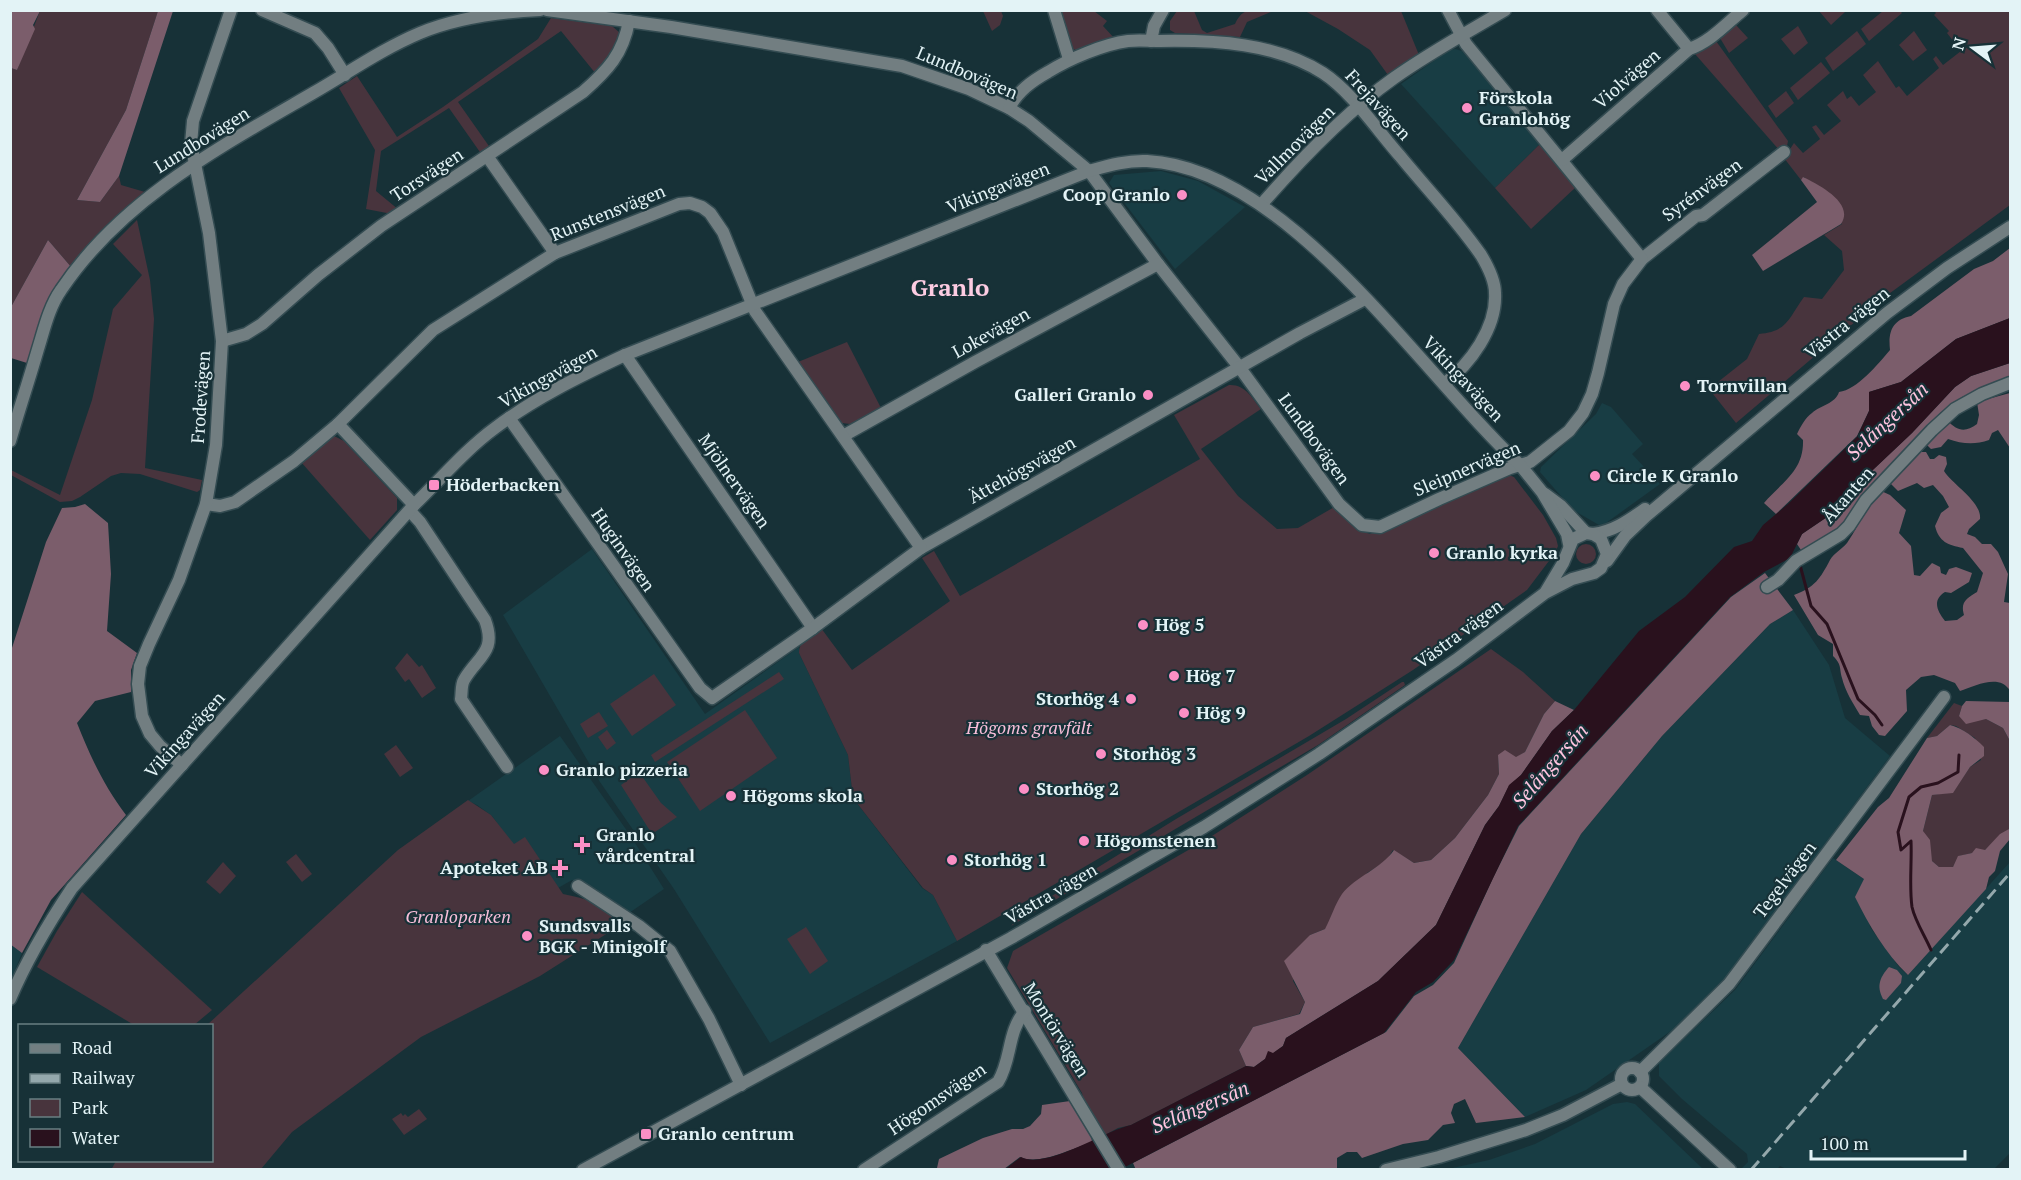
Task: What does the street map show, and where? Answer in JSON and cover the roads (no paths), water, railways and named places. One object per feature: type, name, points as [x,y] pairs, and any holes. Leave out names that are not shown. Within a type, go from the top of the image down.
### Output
[{"type":"street","name":"Frodevägen","points":[[182,765],[150,734],[142,716],[138,684],[148,644],[179,580],[206,504],[216,445],[222,341],[209,233],[192,144],[193,121],[231,10]]},
{"type":"street","points":[[262,10],[315,33],[328,48],[345,75]]},
{"type":"street","name":"Lundbovägen","points":[[10,441],[46,324],[59,292],[81,262],[134,208],[196,164],[385,49],[421,32],[477,18],[540,10]]},
{"type":"street","name":"Lundbovägen","points":[[547,10],[629,21],[902,66],[969,89],[1009,108],[1089,171],[1158,264],[1240,368],[1339,504],[1362,525]]},
{"type":"street","points":[[1054,10],[1069,58]]},
{"type":"street","points":[[1150,41],[1154,26],[1163,10]]},
{"type":"street","points":[[1448,10],[1461,36],[1642,260]]},
{"type":"street","name":"Vallmovägen","points":[[1261,205],[1312,150],[1392,79],[1505,10]]},
{"type":"street","points":[[1657,10],[1689,49]]},
{"type":"street","name":"Violvägen","points":[[1562,160],[1689,49],[1699,46],[1743,10]]},
{"type":"street","name":"Torsvägen","points":[[222,341],[246,334],[262,324],[318,275],[381,226],[583,92],[601,76],[621,49],[629,21]]},
{"type":"street","name":"Frejavägen","points":[[1009,108],[1022,90],[1069,58],[1127,41],[1208,41],[1236,44],[1284,56],[1323,73],[1338,85],[1358,107],[1459,226],[1482,256],[1494,284],[1494,308],[1477,351],[1455,376],[1444,384]]},
{"type":"street","name":"Syrénvägen","points":[[1642,260],[1681,227],[1696,216],[1702,215],[1784,152]]},
{"type":"street","points":[[488,156],[555,253]]},
{"type":"street","name":"Vikingavägen","points":[[10,999],[24,965],[72,888],[412,508],[473,447],[509,418],[576,378],[625,355],[1089,171],[1131,161],[1182,166],[1224,183],[1261,205],[1326,259],[1521,466],[1542,492],[1567,534],[1568,548]]},
{"type":"street","name":"Runstensvägen","points":[[206,504],[220,506],[236,502],[294,461],[338,424],[433,330],[555,253],[679,204],[690,203],[710,213],[723,232],[752,304],[921,548]]},
{"type":"street","name":"Västra vägen","points":[[1605,564],[1625,536],[1887,313],[1947,268],[2010,227]]},
{"type":"street","name":"Sleipnervägen","points":[[1362,525],[1380,527],[1449,494],[1510,468],[1521,466],[1535,459],[1569,431],[1583,413],[1598,373],[1614,304],[1623,284],[1642,260]]},
{"type":"street","name":"Lokevägen","points":[[843,436],[1158,264]]},
{"type":"street","name":"Ättehögsvägen","points":[[712,698],[813,628],[921,548],[1300,333],[1365,299]]},
{"type":"street","name":"Mjölnervägen","points":[[625,355],[813,628]]},
{"type":"street","name":"Åkanten","points":[[1767,587],[1778,580],[1796,561],[1841,534],[1866,500],[1954,409],[1982,394],[2010,383]]},
{"type":"street","name":"Huginvägen","points":[[509,418],[699,688],[712,698]]},
{"type":"street","points":[[338,424],[412,508],[485,620],[490,632],[488,645],[484,656],[464,681],[461,699],[507,768]]},
{"type":"street","name":"Västra vägen","points":[[1590,534],[1608,532],[1617,528],[1687,481]]},
{"type":"street","name":"Vikingavägen","points":[[1542,492],[1561,506],[1590,534]]},
{"type":"street","points":[[1590,534],[1601,539],[1607,549],[1605,564],[1598,571],[1587,574],[1574,569],[1568,560],[1568,548],[1576,537],[1590,534]]},
{"type":"street","name":"Västra vägen","points":[[1545,593],[1563,563],[1568,548]]},
{"type":"street","name":"Västra vägen","points":[[583,1170],[1011,938],[1204,827],[1319,754],[1456,660],[1545,593],[1587,574]]},
{"type":"street","name":"Tegelvägen","points":[[1640,1072],[1729,984],[1944,696]]},
{"type":"street","points":[[578,886],[642,928],[670,951],[703,1009],[741,1085]]},
{"type":"street","name":"Montörvägen","points":[[986,950],[1119,1170]]},
{"type":"street","name":"Högomsvägen","points":[[864,1170],[998,1082],[1008,1063],[1012,1034],[1017,1020],[1024,1011]]},
{"type":"street","points":[[1634,1068],[1640,1072],[1643,1078],[1640,1088],[1630,1090],[1622,1084],[1621,1077],[1627,1070],[1634,1068]]},
{"type":"street","points":[[1386,1170],[1526,1130],[1563,1115],[1622,1084]]},
{"type":"street","points":[[1640,1088],[1730,1170]]},
{"type":"water","name":"Selångersån","points":[[2010,318],[2010,363],[1971,376],[1955,387],[1830,515],[1802,534],[1790,558],[1764,572],[1730,597],[1518,826],[1454,960],[1433,982],[1416,992],[1384,1033],[1121,1169],[1004,1170],[1021,1157],[1032,1160],[1060,1154],[1131,1125],[1246,1066],[1254,1067],[1265,1059],[1268,1051],[1273,1053],[1283,1046],[1286,1038],[1378,981],[1436,925],[1485,825],[1499,806],[1509,785],[1521,775],[1552,731],[1574,710],[1639,631],[1685,597],[1734,547],[1752,541],[1763,525],[1857,437],[1869,411],[1869,392],[1901,382],[1956,339]]},
{"type":"waterway","points":[[1800,565],[1811,606],[1827,624],[1858,699],[1882,725]]},
{"type":"waterway","points":[[1931,950],[1912,907],[1911,841],[1901,850],[1898,832],[1909,797],[1921,787],[1938,783],[1958,772],[1959,755]]},
{"type":"railway","points":[[1751,1170],[2010,873]]},
{"type":"place","name":"Förskola Granlohög","points":[[1467,108]]},
{"type":"place","name":"Coop Granlo","points":[[1182,195]]},
{"type":"place","name":"Tornvillan","points":[[1685,386]]},
{"type":"place","name":"Galleri Granlo","points":[[1148,395]]},
{"type":"place","name":"Circle K Granlo","points":[[1595,476]]},
{"type":"place","name":"Höderbacken","points":[[434,485]]},
{"type":"place","name":"Granlo kyrka","points":[[1434,553]]},
{"type":"place","name":"Hög 5","points":[[1143,625]]},
{"type":"place","name":"Hög 7","points":[[1174,676]]},
{"type":"place","name":"Storhög 4","points":[[1131,699]]},
{"type":"place","name":"Hög 9","points":[[1184,713]]},
{"type":"place","name":"Storhög 3","points":[[1101,754]]},
{"type":"place","name":"Granlo pizzeria","points":[[544,770]]},
{"type":"place","name":"Storhög 2","points":[[1024,789]]},
{"type":"place","name":"Högoms skola","points":[[731,796]]},
{"type":"place","name":"Högomstenen","points":[[1084,841]]},
{"type":"place","name":"Granlo vårdcentral","points":[[582,845]]},
{"type":"place","name":"Storhög 1","points":[[952,860]]},
{"type":"place","name":"Apoteket AB","points":[[560,868]]},
{"type":"place","name":"Sundsvalls BGK - Minigolf","points":[[527,936]]},
{"type":"place","name":"Granlo centrum","points":[[646,1134]]},
{"type":"district","name":"Granlo","points":[[950,288]]},
{"type":"park label","name":"Högoms gravfält","points":[[1029,728]]},
{"type":"park label","name":"Granloparken","points":[[458,917]]}]
